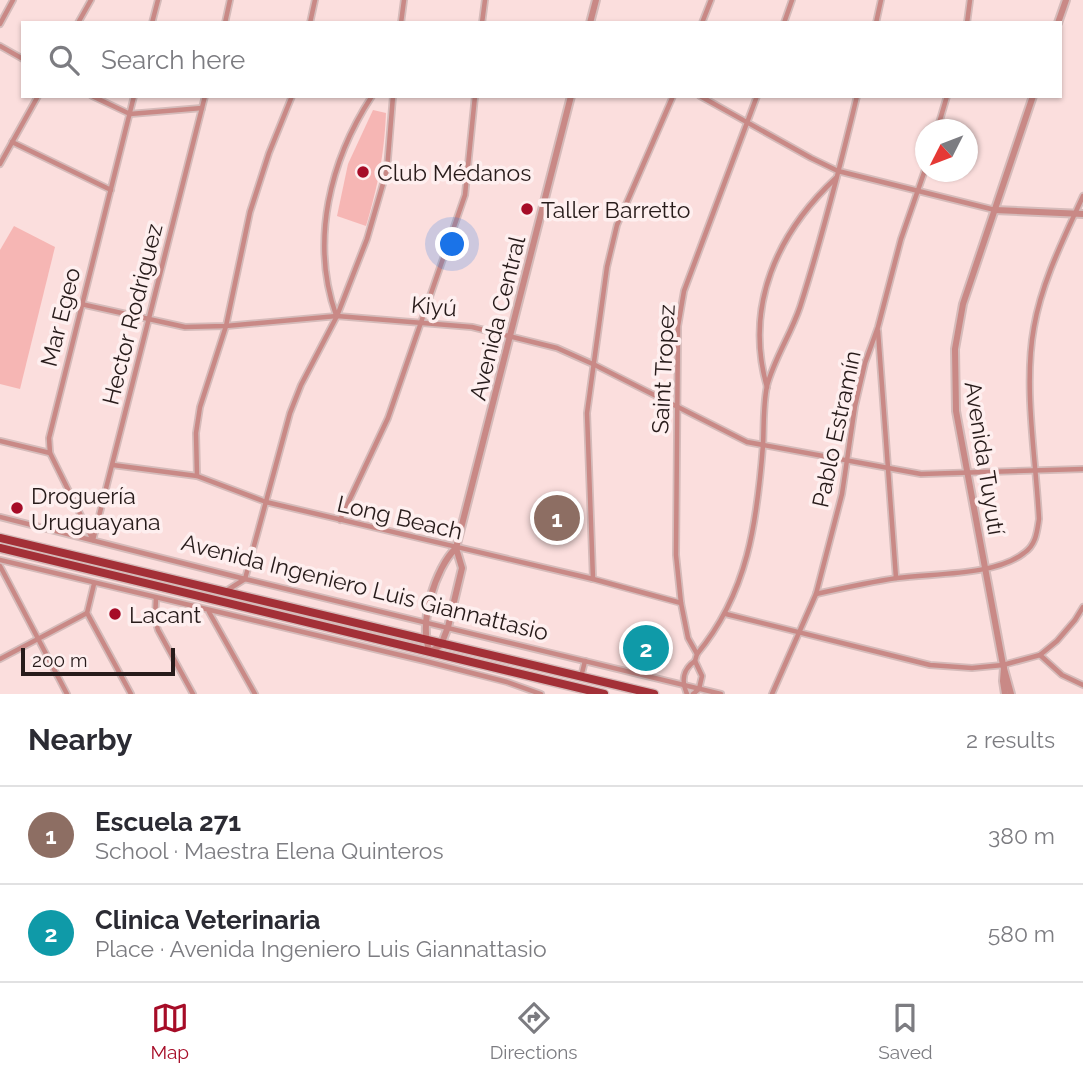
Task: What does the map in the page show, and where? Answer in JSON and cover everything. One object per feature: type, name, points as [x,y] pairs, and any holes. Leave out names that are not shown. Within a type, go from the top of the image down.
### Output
[{"type":"main road","name":"Avenida Ingeniero Luis Giannattasio","points":[[0,538],[654,694]]},
{"type":"main road","name":"Avenida Ingeniero Luis Giannattasio","points":[[0,548],[604,694]]},
{"type":"street","points":[[0,24],[13,0]]},
{"type":"street","points":[[79,21],[91,0]]},
{"type":"street","points":[[153,21],[158,0]]},
{"type":"street","points":[[225,21],[230,0]]},
{"type":"street","points":[[310,21],[315,0]]},
{"type":"street","points":[[401,21],[404,0]]},
{"type":"street","points":[[482,21],[485,0]]},
{"type":"street","points":[[591,21],[596,0]]},
{"type":"street","points":[[703,21],[711,0]]},
{"type":"street","points":[[785,21],[792,0]]},
{"type":"street","points":[[876,21],[881,0]]},
{"type":"street","points":[[967,21],[971,0]]},
{"type":"street","points":[[1059,21],[1066,0]]},
{"type":"street","points":[[0,46],[21,58]]},
{"type":"street","points":[[0,164],[37,98]]},
{"type":"street","points":[[96,98],[130,114],[202,108]]},
{"type":"street","name":"Mar Egeo","points":[[50,453],[49,438],[134,98]]},
{"type":"street","name":"Hector Rodriguez","points":[[93,540],[204,98]]},
{"type":"street","points":[[197,476],[196,433],[200,407],[226,326],[250,212],[269,153],[291,98]]},
{"type":"street","points":[[337,316],[327,290],[324,215],[340,157],[371,98]]},
{"type":"street","points":[[224,592],[244,579],[290,413],[301,385],[337,316],[367,239],[387,170],[393,98]]},
{"type":"street","points":[[340,520],[388,418],[465,195],[475,98]]},
{"type":"street","name":"Avenida Central","points":[[430,652],[426,622],[440,568],[456,548],[570,98]]},
{"type":"street","points":[[593,579],[587,413],[607,267],[617,225],[672,98]]},
{"type":"street","points":[[704,98],[838,171],[995,210],[1079,214]]},
{"type":"street","name":"Saint Tropez","points":[[699,689],[702,676],[688,638],[676,555],[678,326],[684,290],[756,98]]},
{"type":"street","points":[[767,388],[794,325],[837,178],[856,98]]},
{"type":"street","points":[[940,119],[946,98]]},
{"type":"street","name":"Avenida Tuyutí","points":[[1011,694],[956,411],[955,349],[963,304],[1032,98]]},
{"type":"street","points":[[12,142],[111,190]]},
{"type":"street","points":[[687,694],[682,685],[686,669],[726,614],[741,578],[752,537],[767,388],[758,340],[761,308],[770,276],[796,221],[814,199],[837,178]]},
{"type":"street","name":"Pablo Estramín","points":[[772,694],[816,594],[848,462],[855,406],[865,363],[878,327],[901,239],[921,182]]},
{"type":"street","points":[[816,594],[896,578],[985,568],[1015,559],[1035,541],[1039,519],[1030,371],[1034,327],[1044,288],[1060,244],[1079,214],[1083,196]]},
{"type":"street","name":"Kiyú","points":[[81,304],[185,327],[337,316],[472,327],[557,348],[747,442],[763,446],[921,474],[1083,469]]},
{"type":"street","points":[[878,327],[896,578]]},
{"type":"street","points":[[0,442],[50,453],[93,540]]},
{"type":"street","name":"Long Beach","points":[[113,465],[197,476],[266,502],[593,579],[681,603]]},
{"type":"street","name":"Avenida Ingeniero Luis Giannattasio","points":[[0,517],[244,579],[722,694]]},
{"type":"street","name":"Avenida Central","points":[[443,642],[462,568],[456,548]]},
{"type":"street","points":[[0,560],[425,661],[507,682],[541,694]]},
{"type":"street","points":[[0,566],[66,694]]},
{"type":"street","points":[[94,584],[87,613],[131,694]]},
{"type":"street","points":[[156,598],[155,619],[158,630],[193,694]]},
{"type":"street","points":[[209,611],[215,600]]},
{"type":"street","points":[[726,614],[930,665],[972,668],[1004,667],[1040,655],[1057,641],[1083,607]]},
{"type":"street","points":[[209,611],[255,694]]},
{"type":"street","points":[[0,659],[87,613]]},
{"type":"street","points":[[425,661],[430,652],[443,642]]},
{"type":"street","points":[[1040,655],[1062,676],[1083,685]]},
{"type":"street","points":[[581,677],[585,661]]},
{"type":"street","name":"Avenida Tuyutí","points":[[1004,667],[1005,694]]},
{"type":"street","points":[[693,694],[699,689]]},
{"type":"shaded area","name":"Club Médanos","points":[[373,110],[386,113],[380,170],[366,226],[337,216],[348,164]]},
{"type":"shaded area","points":[[14,226],[55,247],[20,389],[0,384],[0,250]]},
{"type":"shaded area","points":[[0,541],[428,644],[425,647],[0,546]]},
{"type":"place","name":"Club Médanos","points":[[363,172]]},
{"type":"place","name":"Taller Barretto","points":[[527,209]]},
{"type":"place","name":"Droguería Uruguayana","points":[[17,508]]},
{"type":"place","name":"Escuela 271","points":[[557,518]]},
{"type":"place","name":"Lacant","points":[[115,614]]},
{"type":"place","name":"Clinica Veterinaria","points":[[646,648]]}]
